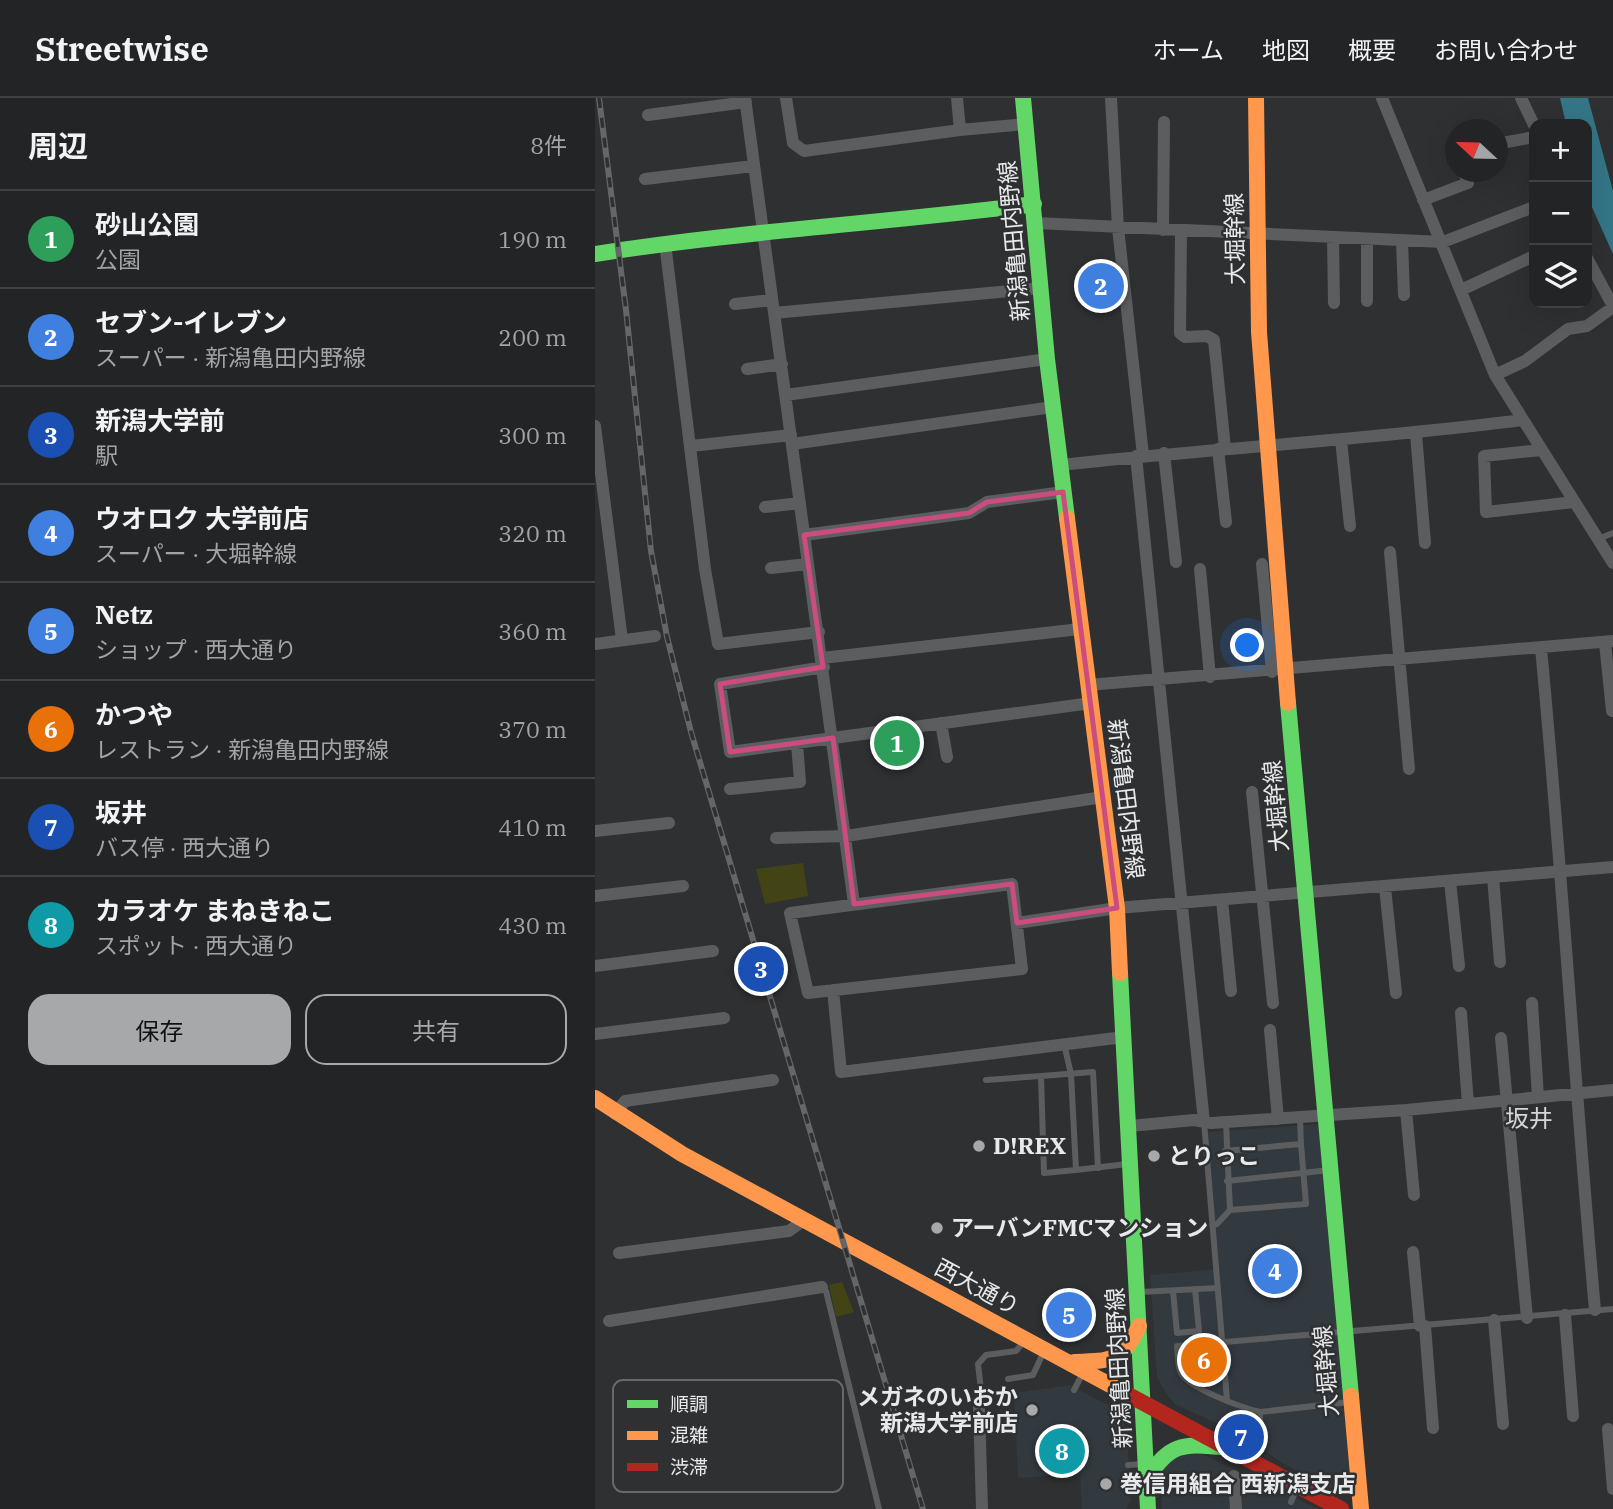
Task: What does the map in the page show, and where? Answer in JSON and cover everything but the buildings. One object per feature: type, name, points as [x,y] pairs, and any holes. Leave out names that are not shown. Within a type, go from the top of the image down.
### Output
[{"type":"street","points":[[786,98],[793,143],[804,151],[1026,124]]},
{"type":"street","points":[[957,98],[960,131]]},
{"type":"street","name":"新潟亀田内野線","points":[[1023,98],[1047,359],[1117,908],[1145,1401],[1148,1509]]},
{"type":"street","points":[[1111,98],[1118,228],[1203,1122]]},
{"type":"street","name":"大堀幹線","points":[[1257,98],[1259,332],[1268,445],[1279,672],[1307,893],[1361,1509]]},
{"type":"street","points":[[1382,98],[1495,375],[1613,562]]},
{"type":"street","points":[[1521,98],[1531,119]]},
{"type":"street","points":[[648,115],[745,100],[854,904]]},
{"type":"street","points":[[1163,230],[1164,122]]},
{"type":"street","points":[[1508,142],[1529,138]]},
{"type":"street","points":[[645,179],[753,166]]},
{"type":"street","points":[[1423,200],[1468,182]]},
{"type":"street","points":[[595,254],[665,243],[932,218],[1034,204]]},
{"type":"street","points":[[1036,223],[1443,242],[1529,209]]},
{"type":"street","points":[[1181,231],[1179,332],[1185,337],[1207,336],[1214,340],[1226,522]]},
{"type":"street","points":[[1332,237],[1334,303]]},
{"type":"street","points":[[1367,239],[1367,301]]},
{"type":"street","points":[[1402,241],[1404,295]]},
{"type":"street","points":[[665,243],[705,569],[718,644],[819,632]]},
{"type":"street","points":[[1461,290],[1529,258]]},
{"type":"street","points":[[1495,375],[1525,360],[1568,328],[1587,326],[1613,307],[1592,267]]},
{"type":"street","points":[[774,313],[1041,288]]},
{"type":"street","points":[[735,304],[772,299]]},
{"type":"street","points":[[786,395],[1047,359]]},
{"type":"street","points":[[747,369],[782,364]]},
{"type":"street","points":[[691,446],[792,439],[1053,407]]},
{"type":"street","points":[[1060,465],[1164,453],[1416,434],[1522,421]]},
{"type":"street","points":[[595,426],[622,640]]},
{"type":"street","points":[[1416,434],[1425,542]]},
{"type":"street","points":[[1341,440],[1350,526]]},
{"type":"street","points":[[1541,450],[1484,456],[1486,512],[1574,502]]},
{"type":"street","points":[[1164,453],[1176,562]]},
{"type":"street","points":[[804,535],[969,513],[987,502],[1063,492]]},
{"type":"street","points":[[765,507],[800,503]]},
{"type":"street","points":[[1390,552],[1409,769]]},
{"type":"street","points":[[771,568],[808,564]]},
{"type":"street","points":[[1262,564],[1279,672]]},
{"type":"street","points":[[1200,569],[1210,677]]},
{"type":"street","points":[[1080,629],[823,663],[720,684],[730,752],[1091,703]]},
{"type":"street","points":[[595,644],[655,636]]},
{"type":"street","points":[[1088,685],[1279,672],[1609,642],[1612,710]]},
{"type":"street","points":[[1541,648],[1562,872],[1575,1093],[1595,1310]]},
{"type":"street","points":[[941,723],[947,757]]},
{"type":"street","points":[[730,789],[800,782],[797,743]]},
{"type":"street","points":[[1252,792],[1273,1003]]},
{"type":"street","points":[[776,838],[846,836],[1103,797]]},
{"type":"street","points":[[595,831],[669,823]]},
{"type":"street","points":[[1017,923],[1117,908],[1613,867]]},
{"type":"street","points":[[1493,877],[1500,962]]},
{"type":"street","points":[[1450,881],[1459,966]]},
{"type":"street","points":[[1012,884],[1017,923],[1022,969],[807,993],[790,913],[1012,884]]},
{"type":"street","points":[[595,896],[683,886]]},
{"type":"street","points":[[1385,887],[1396,993]]},
{"type":"street","points":[[1222,900],[1231,991]]},
{"type":"street","points":[[595,966],[713,951]]},
{"type":"street","points":[[833,990],[841,1072],[1124,1037]]},
{"type":"street","points":[[1532,1003],[1538,1097]]},
{"type":"street","points":[[1461,1013],[1468,1104]]},
{"type":"street","points":[[595,1034],[724,1018]]},
{"type":"street","points":[[1270,1030],[1278,1119]]},
{"type":"street","points":[[1501,1038],[1509,1100],[1527,1318]]},
{"type":"street","points":[[615,1114],[625,1101],[773,1080]]},
{"type":"street","points":[[1130,1126],[1194,1120],[1226,1122],[1300,1118],[1613,1090]]},
{"type":"street","name":"西大通り","points":[[595,1098],[615,1114],[682,1154],[1342,1509]]},
{"type":"street","points":[[1406,1110],[1414,1195]]},
{"type":"street","points":[[619,1253],[790,1234],[804,1220]]},
{"type":"street","points":[[1413,1252],[1433,1428]]},
{"type":"street","points":[[609,1321],[822,1287]]},
{"type":"street","points":[[1565,1315],[1573,1416]]},
{"type":"street","points":[[1494,1320],[1503,1424]]},
{"type":"street","points":[[1078,1365],[1120,1358],[1126,1352],[1140,1323]]},
{"type":"street","points":[[979,1407],[982,1509]]},
{"type":"street","points":[[1608,1430],[1613,1489]]},
{"type":"street","points":[[1147,1471],[1170,1448],[1179,1445],[1228,1448]]},
{"type":"street","points":[[1234,1476],[1236,1509]]},
{"type":"lane","points":[[1598,540],[1613,533]]},
{"type":"lane","points":[[1064,1044],[1071,1074],[1076,1170]]},
{"type":"lane","points":[[986,1080],[1093,1072],[1098,1168]]},
{"type":"lane","points":[[1041,1076],[1044,1173],[1132,1164]]},
{"type":"lane","points":[[1212,1225],[1217,1224],[1230,1210],[1306,1203],[1300,1118]]},
{"type":"lane","points":[[1203,1122],[1227,1400]]},
{"type":"lane","points":[[1226,1122],[1225,1151],[1230,1210]]},
{"type":"lane","points":[[1225,1151],[1301,1144]]},
{"type":"lane","points":[[1227,1181],[1330,1170]]},
{"type":"lane","points":[[822,1287],[826,1291],[879,1509]]},
{"type":"lane","points":[[1139,1292],[1217,1288]]},
{"type":"lane","points":[[1173,1291],[1177,1333],[1199,1331],[1195,1289]]},
{"type":"lane","points":[[1352,1402],[1260,1412],[1227,1400],[1181,1375],[1177,1346],[1613,1309]]},
{"type":"lane","points":[[1187,1332],[1188,1345]]},
{"type":"lane","points":[[981,1390],[978,1364],[986,1355],[1016,1350],[1026,1339]]},
{"type":"lane","points":[[1007,1380],[1033,1375],[1045,1349]]},
{"type":"lane","points":[[1074,1390],[1078,1365]]},
{"type":"lane","points":[[1245,1457],[1260,1424],[1260,1412]]},
{"type":"lane","points":[[1128,1465],[1147,1471]]},
{"type":"lane","points":[[1291,1502],[1298,1485]]},
{"type":"highlighted area","points":[[1063,492],[1117,908],[1017,923],[1012,884],[854,904],[833,738],[730,752],[720,684],[823,667],[804,535],[969,513],[987,502]]},
{"type":"shaded area","points":[[911,732],[913,751],[883,755],[880,736]]},
{"type":"shaded area","points":[[803,863],[808,896],[765,904],[756,869]]},
{"type":"shaded area","points":[[1320,1124],[1350,1482],[1339,1492],[1282,1463],[1239,1434],[1175,1404],[1168,1396],[1157,1378],[1150,1275],[1219,1269],[1207,1132]]},
{"type":"shaded area","points":[[842,1282],[854,1312],[836,1317],[829,1285]]},
{"type":"shaded area","points":[[1070,1385],[1110,1406],[1123,1421],[1127,1431],[1131,1500],[1126,1509],[1082,1509],[1080,1474],[1018,1478],[1014,1393]]},
{"type":"shaded area","points":[[1198,1453],[1318,1509],[1162,1509],[1162,1476],[1166,1463],[1175,1454]]},
{"type":"water","points":[[1560,98],[1588,98],[1613,191],[1613,254],[1592,207],[1592,119],[1565,119]]},
{"type":"railway","points":[[599,98],[626,310],[651,551],[667,637],[691,732],[923,1509]]},
{"type":"traffic: fast","points":[[1023,98],[1047,359],[1067,518]]},
{"type":"traffic: fast","points":[[595,254],[704,239],[1034,204]]},
{"type":"traffic: fast","points":[[1288,703],[1351,1396]]},
{"type":"traffic: fast","points":[[1120,973],[1148,1509]]},
{"type":"traffic: fast","points":[[1147,1479],[1162,1459],[1178,1448],[1196,1445],[1221,1447]]},
{"type":"traffic: slow","points":[[1256,98],[1259,332],[1288,703]]},
{"type":"traffic: slow","points":[[1067,518],[1117,908],[1120,973]]},
{"type":"traffic: slow","points":[[595,1098],[682,1154],[1123,1392]]},
{"type":"traffic: slow","points":[[1074,1362],[1114,1357],[1127,1346],[1139,1326]]},
{"type":"traffic: slow","points":[[1351,1396],[1361,1509]]},
{"type":"traffic: jam","points":[[1123,1392],[1341,1509]]},
{"type":"place","name":"セブン-イレブン","points":[[1101,286]]},
{"type":"place","name":"砂山公園","points":[[897,743]]},
{"type":"place","name":"新潟大学前","points":[[761,969]]},
{"type":"place","name":"D!REX","points":[[979,1146]]},
{"type":"place","name":"とりっこ","points":[[1154,1156]]},
{"type":"place","name":"アーバンFMCマンション","points":[[937,1228]]},
{"type":"place","name":"ウオロク 大学前店","points":[[1275,1271]]},
{"type":"place","name":"Netz","points":[[1069,1315]]},
{"type":"place","name":"かつや","points":[[1204,1360]]},
{"type":"place","name":"メガネのいおか 新潟大学前店","points":[[1032,1410]]},
{"type":"place","name":"坂井","points":[[1241,1437]]},
{"type":"place","name":"カラオケ まねきねこ","points":[[1062,1451]]},
{"type":"place","name":"巻信用組合 西新潟支店","points":[[1106,1484]]},
{"type":"district","name":"坂井","points":[[1529,1119]]}]
